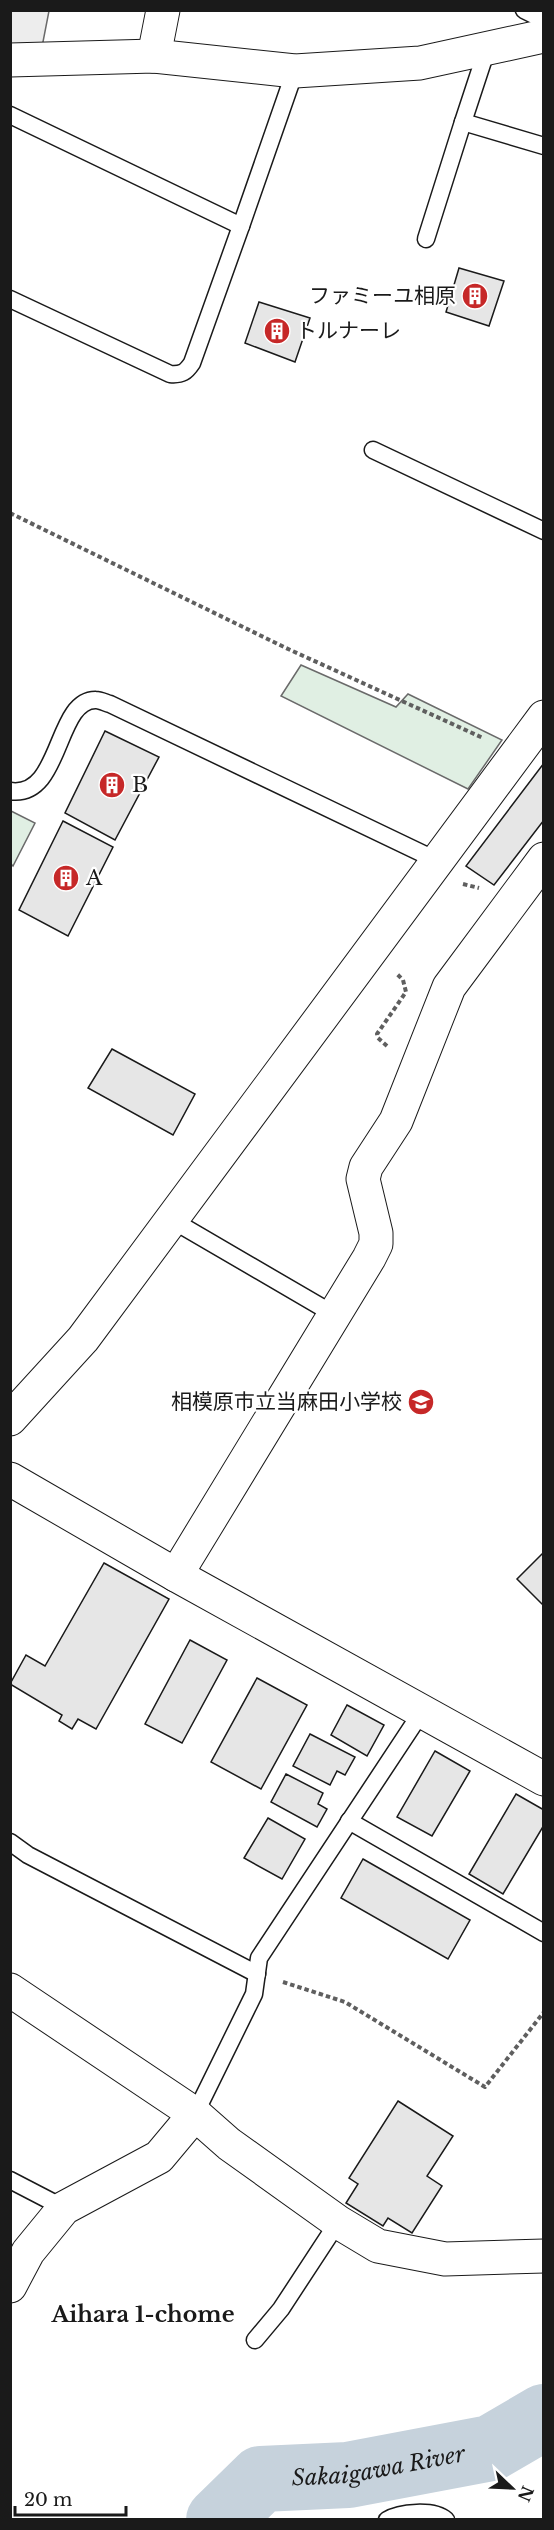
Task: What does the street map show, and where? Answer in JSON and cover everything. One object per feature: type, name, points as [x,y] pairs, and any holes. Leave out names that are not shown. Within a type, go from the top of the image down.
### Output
[{"type":"street","points":[[154,56],[163,10]]},
{"type":"street","points":[[10,60],[154,56],[295,71],[420,63],[543,36]]},
{"type":"street","points":[[10,1419],[82,1339],[172,1220],[447,871],[516,754],[543,717]]},
{"type":"street","points":[[176,1575],[376,1244],[376,1233],[363,1179],[366,1167],[396,1121],[449,987],[543,859]]},
{"type":"street","points":[[10,1479],[421,1713],[543,1779]]},
{"type":"street","points":[[10,1990],[195,2114],[229,2144],[338,2222],[378,2246],[445,2259],[543,2256]]},
{"type":"street","points":[[10,2286],[28,2252],[64,2208],[159,2157],[195,2114]]},
{"type":"lane","points":[[524,10],[543,20]]},
{"type":"lane","points":[[426,239],[487,49]]},
{"type":"lane","points":[[10,299],[171,374],[179,375],[186,371],[192,363],[295,71]]},
{"type":"lane","points":[[10,115],[241,226]]},
{"type":"lane","points":[[463,122],[543,146]]},
{"type":"lane","points":[[373,450],[543,531]]},
{"type":"lane","points":[[10,791],[29,790],[39,782],[74,714],[83,704],[95,700],[110,704],[216,753],[447,871]]},
{"type":"lane","points":[[172,1220],[335,1315]]},
{"type":"lane","points":[[195,2114],[254,1994],[259,1958],[421,1713]]},
{"type":"lane","points":[[349,1821],[543,1933]]},
{"type":"lane","points":[[10,1842],[28,1855],[257,1974]]},
{"type":"lane","points":[[10,2180],[64,2208]]},
{"type":"lane","points":[[255,2340],[281,2309],[338,2222]]},
{"type":"lane","points":[[387,2520],[396,2515],[432,2514],[446,2520]]},
{"type":"path","points":[[10,513],[286,648],[516,754]]},
{"type":"path","points":[[447,871],[486,890]]},
{"type":"path","points":[[257,1974],[345,2002],[485,2087],[543,2012]]},
{"type":"green space","points":[[301,665],[396,707],[408,694],[502,740],[468,789],[281,696]]},
{"type":"green space","points":[[11,811],[35,823],[13,866],[11,864]]},
{"type":"shaded area","points":[[11,11],[49,11],[42,47],[11,47]]},
{"type":"building","name":"ファミーユ相原","points":[[459,268],[504,281],[489,326],[446,312]]},
{"type":"building","name":"トルナーレ","points":[[259,302],[310,318],[295,362],[245,343]]},
{"type":"building","name":"B","points":[[105,731],[159,757],[115,840],[65,813]]},
{"type":"building","points":[[544,763],[544,820],[494,885],[466,866]]},
{"type":"building","name":"A","points":[[63,821],[113,847],[68,936],[19,910]]},
{"type":"building","points":[[112,1049],[195,1094],[173,1135],[88,1088]]},
{"type":"building","points":[[544,1552],[544,1606],[517,1579]]},
{"type":"building","points":[[104,1563],[169,1599],[96,1729],[78,1719],[72,1729],[59,1721],[62,1715],[10,1684],[26,1655],[45,1666]]},
{"type":"building","points":[[190,1640],[227,1660],[182,1743],[145,1724]]},
{"type":"building","points":[[257,1678],[307,1705],[261,1789],[211,1762]]},
{"type":"building","points":[[347,1705],[384,1725],[367,1756],[331,1735]]},
{"type":"building","points":[[310,1734],[355,1757],[345,1775],[337,1771],[330,1785],[293,1766]]},
{"type":"building","points":[[435,1751],[470,1771],[432,1836],[397,1817]]},
{"type":"building","points":[[286,1774],[323,1793],[318,1804],[327,1809],[317,1827],[271,1802]]},
{"type":"building","points":[[516,1794],[544,1810],[544,1825],[503,1894],[469,1874]]},
{"type":"building","points":[[268,1818],[305,1839],[282,1879],[244,1858]]},
{"type":"building","points":[[363,1859],[470,1920],[448,1959],[341,1898]]},
{"type":"building","points":[[398,2101],[453,2136],[427,2176],[442,2186],[412,2233],[388,2218],[383,2226],[346,2203],[358,2184],[349,2178]]},
{"type":"waterway","name":"Sakaigawa River","points":[[219,2520],[261,2479],[348,2475],[491,2448],[544,2417]]},
{"type":"place","name":"ファミーユ相原","points":[[475,296]]},
{"type":"place","name":"トルナーレ","points":[[277,331]]},
{"type":"place","name":"B","points":[[112,785]]},
{"type":"place","name":"A","points":[[66,878]]},
{"type":"place","name":"相模原市立当麻田小学校","points":[[421,1402]]},
{"type":"district","name":"Aihara 1-chome","points":[[143,2314]]}]
